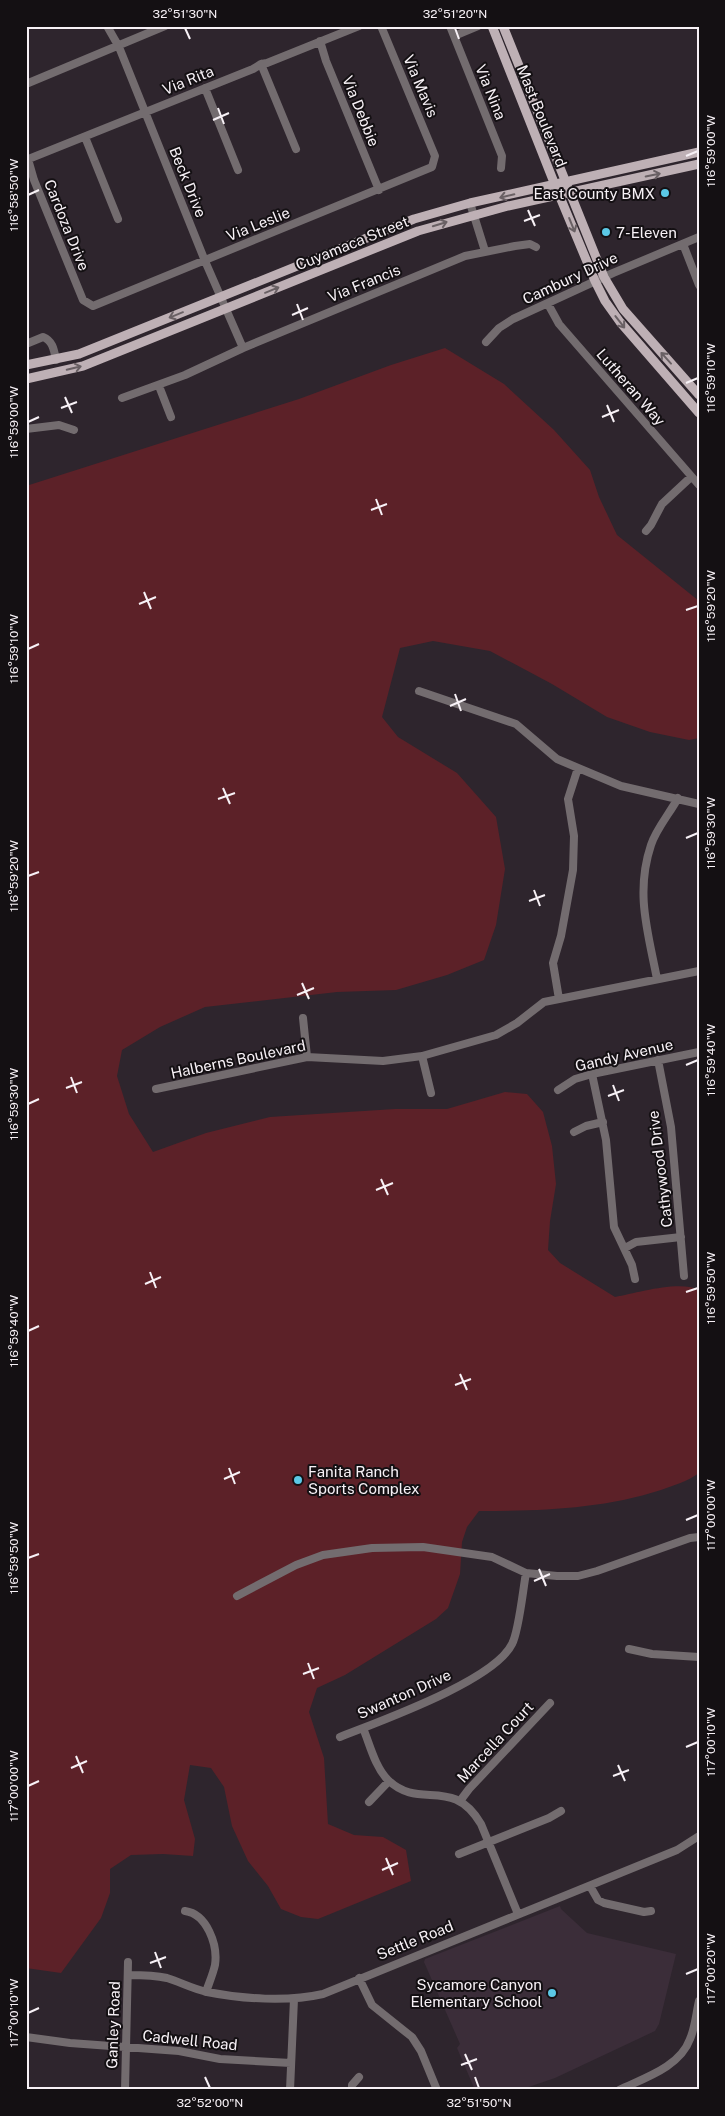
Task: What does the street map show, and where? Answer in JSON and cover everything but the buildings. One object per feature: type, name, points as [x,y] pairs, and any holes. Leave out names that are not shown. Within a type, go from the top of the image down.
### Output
[{"type":"main road","name":"Mast Boulevard","points":[[492,26],[555,185],[605,301],[620,322],[699,413]]},
{"type":"main road","name":"Mast Boulevard","points":[[503,26],[604,276],[623,309],[699,395]]},
{"type":"main road","name":"Cuyamaca Street","points":[[26,366],[80,354],[414,218],[470,203],[699,152]]},
{"type":"main road","name":"Cuyamaca Street","points":[[26,379],[83,366],[418,231],[474,214],[699,164]]},
{"type":"street","name":"Beck Drive","points":[[107,26],[119,47],[205,261],[243,348]]},
{"type":"street","points":[[26,84],[119,47],[165,26]]},
{"type":"street","name":"Via Rita","points":[[27,160],[359,26]]},
{"type":"street","name":"Via Mavis","points":[[382,26],[435,156]]},
{"type":"street","name":"Via Nina","points":[[450,26],[502,156],[501,168]]},
{"type":"street","points":[[454,36],[478,26]]},
{"type":"street","name":"Via Debbie","points":[[320,41],[326,61],[379,190]]},
{"type":"street","points":[[261,64],[296,149]]},
{"type":"street","points":[[205,88],[238,170]]},
{"type":"street","points":[[85,137],[118,220]]},
{"type":"street","name":"Via Leslie","points":[[83,300],[93,306],[431,169],[435,163],[435,156]]},
{"type":"street","name":"Cardoza Drive","points":[[27,160],[83,300]]},
{"type":"street","points":[[470,203],[485,251]]},
{"type":"street","name":"Cambury Drive","points":[[486,342],[499,328],[512,319],[548,304],[604,276],[699,237]]},
{"type":"street","name":"Via Francis","points":[[122,398],[159,386],[243,348],[465,256],[530,244],[536,247]]},
{"type":"street","points":[[683,244],[699,285]]},
{"type":"street","name":"Lutheran Way","points":[[548,304],[559,324],[699,485]]},
{"type":"street","points":[[26,344],[43,337],[48,338],[52,344],[56,360]]},
{"type":"street","points":[[159,386],[171,417]]},
{"type":"street","points":[[26,429],[59,425],[74,430]]},
{"type":"street","points":[[646,531],[662,504],[691,477]]},
{"type":"street","points":[[419,691],[516,724],[557,758],[630,789],[699,804]]},
{"type":"street","points":[[559,999],[553,963],[561,936],[573,870],[574,836],[568,799],[578,768]]},
{"type":"street","points":[[657,979],[642,898],[643,879],[651,844],[678,798]]},
{"type":"street","name":"Halberns Boulevard","points":[[156,1089],[307,1056],[383,1061],[422,1056],[496,1035],[517,1023],[544,1002],[699,971]]},
{"type":"street","points":[[303,1018],[307,1056]]},
{"type":"street","name":"Gandy Avenue","points":[[558,1090],[575,1079],[592,1074],[699,1052]]},
{"type":"street","points":[[422,1056],[431,1093]]},
{"type":"street","name":"Cathywood Drive","points":[[658,1060],[671,1127],[684,1276]]},
{"type":"street","points":[[592,1074],[603,1122],[614,1222],[618,1237],[632,1265],[634,1279]]},
{"type":"street","points":[[574,1132],[586,1126],[603,1122]]},
{"type":"street","points":[[624,1248],[636,1242],[681,1237]]},
{"type":"street","points":[[237,1596],[296,1565],[323,1555],[372,1548],[423,1547],[492,1557],[526,1573],[578,1576],[690,1538],[699,1537]]},
{"type":"street","name":"Swanton Drive","points":[[340,1737],[441,1695],[502,1658],[514,1642],[526,1573]]},
{"type":"street","points":[[629,1649],[652,1654],[699,1657]]},
{"type":"street","name":"Marcella Court","points":[[460,1801],[550,1703]]},
{"type":"street","points":[[363,1728],[380,1770],[398,1788],[415,1795],[447,1795],[460,1801],[475,1812],[518,1914]]},
{"type":"street","points":[[369,1802],[389,1781]]},
{"type":"street","points":[[459,1854],[549,1818],[561,1811]]},
{"type":"street","name":"Settle Road","points":[[128,1975],[153,1975],[206,1992],[238,1996],[294,1999],[322,1994],[676,1850],[698,1836]]},
{"type":"street","points":[[590,1886],[598,1900],[604,1904],[644,1912],[651,1911]]},
{"type":"street","points":[[185,1911],[194,1912],[212,1937],[215,1965],[206,1992]]},
{"type":"street","name":"Ganley Road","points":[[125,2090],[128,1962]]},
{"type":"street","points":[[359,1978],[372,2005],[412,2036],[421,2051],[438,2090]]},
{"type":"street","points":[[290,2090],[294,1999]]},
{"type":"street","points":[[619,2090],[675,2060],[685,2050],[690,2039],[698,2006]]},
{"type":"street","name":"Cadwell Road","points":[[26,2037],[70,2043],[183,2051],[220,2059],[291,2062]]},
{"type":"street","points":[[352,2090],[352,2085],[359,2077]]},
{"type":"shaded area","points":[[445,348],[504,384],[554,430],[590,470],[599,497],[617,535],[699,601],[699,738],[689,740],[650,732],[607,717],[552,684],[490,651],[433,641],[400,648],[382,717],[398,737],[457,773],[496,817],[505,869],[496,925],[484,960],[447,975],[396,990],[337,992],[205,1007],[160,1027],[122,1050],[117,1076],[129,1114],[153,1152],[206,1133],[270,1117],[395,1109],[447,1109],[505,1092],[527,1094],[543,1112],[552,1146],[556,1184],[550,1221],[548,1250],[560,1263],[615,1297],[646,1290],[681,1286],[699,1290],[699,1473],[685,1481],[661,1490],[594,1505],[571,1508],[479,1511],[467,1527],[462,1542],[460,1574],[448,1608],[436,1619],[345,1675],[317,1688],[309,1712],[324,1758],[328,1824],[354,1835],[383,1837],[406,1850],[411,1881],[318,1919],[301,1917],[281,1909],[268,1886],[248,1861],[232,1826],[224,1787],[211,1768],[190,1765],[184,1800],[195,1839],[193,1856],[163,1854],[131,1855],[110,1869],[110,1893],[101,1918],[61,1973],[26,1968],[26,486],[299,399],[391,365]]},
{"type":"shaded area","name":"Sycamore Canyon Elementary School","points":[[560,1906],[587,1933],[676,1954],[659,2024],[655,2031],[555,2078],[520,2090],[475,2090],[457,2048],[460,2044],[424,1962],[425,1959]]},
{"type":"place","name":"East County BMX","points":[[665,193]]},
{"type":"place","name":"7-Eleven","points":[[606,232]]},
{"type":"place","name":"Fanita Ranch Sports Complex","points":[[298,1480]]},
{"type":"place","name":"Sycamore Canyon Elementary School","points":[[552,1993]]}]
